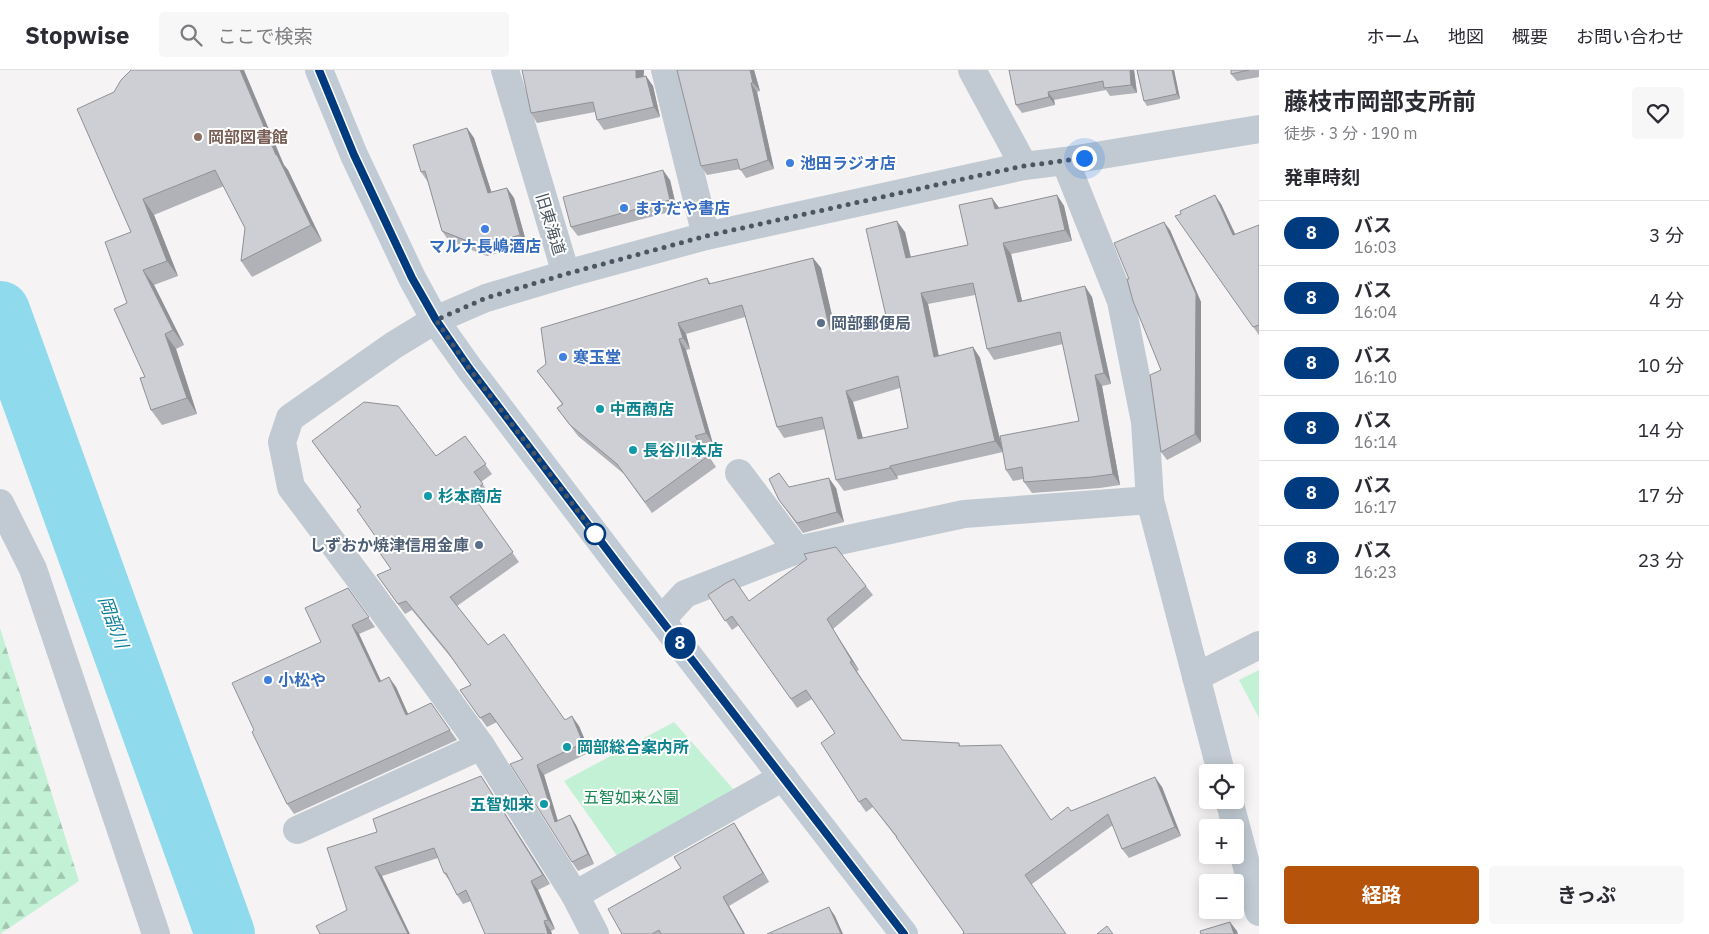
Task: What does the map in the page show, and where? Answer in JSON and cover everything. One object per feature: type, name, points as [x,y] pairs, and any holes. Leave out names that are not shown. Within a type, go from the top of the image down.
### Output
[{"type":"main road","points":[[319,70],[354,155],[412,278],[436,320],[469,368],[904,934]]},
{"type":"street","name":"旧東海道","points":[[505,70],[566,274],[486,298],[436,320],[394,345],[290,418],[282,442],[291,487],[482,746],[575,895],[595,934]]},
{"type":"street","points":[[665,70],[706,236]]},
{"type":"street","points":[[972,70],[1024,166]]},
{"type":"street","points":[[566,274],[706,236],[1024,166],[1259,129]]},
{"type":"street","points":[[1065,161],[1121,301],[1145,422],[1150,500],[1220,764]]},
{"type":"street","points":[[738,473],[797,550]]},
{"type":"street","points":[[662,619],[685,594],[797,550],[964,514],[1150,500]]},
{"type":"street","points":[[0,503],[33,569],[156,934]]},
{"type":"street","points":[[1196,677],[1259,645]]},
{"type":"street","points":[[297,830],[482,746]]},
{"type":"street","points":[[575,895],[782,777]]},
{"type":"street","points":[[1231,809],[1259,912]]},
{"type":"green space","points":[[0,628],[79,881],[0,934]]},
{"type":"green space","points":[[1259,670],[1259,718],[1239,680]]},
{"type":"green space","name":"五智如来公園","points":[[674,722],[735,791],[618,857],[564,781]]},
{"type":"building","points":[[131,70],[240,70],[276,155],[311,225],[241,261],[245,228],[215,170],[143,199],[167,261],[143,270],[173,330],[165,334],[187,398],[151,410],[140,378],[145,377],[114,309],[127,303],[105,242],[131,232],[77,109],[114,92],[121,80]]},
{"type":"building","points":[[522,70],[636,70],[636,78],[646,76],[654,107],[597,120],[593,102],[531,113]]},
{"type":"building","points":[[677,70],[750,70],[753,83],[751,83],[768,160],[740,170],[737,159],[701,166]]},
{"type":"building","points":[[1009,70],[1130,70],[1131,85],[1104,88],[1103,81],[1048,92],[1049,97],[1016,105]]},
{"type":"building","points":[[1137,70],[1172,70],[1177,94],[1144,101]]},
{"type":"building","points":[[1231,70],[1249,70],[1231,74]]},
{"type":"building","points":[[467,128],[488,193],[507,188],[520,235],[480,246],[442,231],[425,171],[421,172],[413,145]]},
{"type":"building","points":[[663,170],[670,200],[571,227],[563,197]]},
{"type":"building","points":[[1057,195],[1065,230],[1003,243],[1018,302],[1085,286],[1104,373],[1095,375],[1113,474],[1024,482],[1022,467],[1006,470],[1000,436],[1079,421],[1060,332],[987,349],[973,283],[921,293],[934,357],[973,347],[995,441],[836,480],[822,417],[777,427],[742,305],[678,323],[683,338],[679,339],[706,433],[695,436],[708,456],[645,502],[617,464],[570,425],[557,408],[563,404],[537,371],[546,364],[541,328],[707,278],[709,284],[813,258],[830,330],[886,316],[866,229],[897,221],[906,258],[968,245],[959,205],[992,198],[995,209]],"holes":[[[898,376],[908,428],[858,439],[846,391]]]},
{"type":"building","points":[[1215,195],[1233,235],[1259,225],[1259,325],[1253,327],[1175,216],[1181,214],[1180,211]]},
{"type":"building","points":[[1164,222],[1196,294],[1195,434],[1161,452],[1150,375],[1161,370],[1133,301],[1127,279],[1129,279],[1114,243]]},
{"type":"building","points":[[364,402],[398,406],[436,456],[465,436],[486,464],[474,472],[483,484],[471,493],[513,552],[450,597],[488,645],[504,634],[565,720],[572,716],[583,743],[537,765],[555,822],[570,815],[588,854],[572,862],[510,764],[523,759],[490,713],[480,718],[460,690],[471,685],[447,651],[406,601],[398,604],[377,575],[391,569],[375,546],[380,543],[357,510],[361,507],[312,441]]},
{"type":"building","points":[[779,473],[789,487],[829,478],[837,512],[797,523],[779,500],[769,479]]},
{"type":"building","points":[[836,547],[866,586],[827,619],[852,661],[850,662],[902,740],[959,743],[959,746],[1001,745],[1051,820],[1068,807],[1071,811],[1155,777],[1175,827],[1122,849],[1108,814],[1025,875],[1066,934],[963,934],[964,932],[897,837],[866,798],[859,802],[821,743],[835,733],[806,690],[791,699],[732,616],[725,621],[708,595],[734,579],[749,601],[807,559],[804,554]]},
{"type":"building","points":[[348,588],[369,617],[352,625],[379,682],[389,677],[406,715],[431,703],[450,730],[287,804],[252,732],[254,730],[232,683],[321,642],[305,608]]},
{"type":"building","points":[[481,776],[543,875],[531,881],[548,920],[544,921],[548,934],[485,934],[466,890],[457,895],[446,873],[444,873],[434,848],[375,867],[408,934],[320,934],[316,926],[347,910],[327,848],[377,832],[373,819]]},
{"type":"building","points":[[734,823],[763,873],[723,897],[744,934],[661,934],[659,930],[652,934],[622,934],[608,909],[681,868],[674,857]]},
{"type":"building","points":[[829,907],[841,934],[767,934]]},
{"type":"building","points":[[1230,922],[1234,934],[1201,934],[1200,931]]},
{"type":"building","points":[[1107,926],[1113,934],[1097,934]]},
{"type":"waterway","name":"岡部川","points":[[0,311],[225,934]]},
{"type":"bus line","name":"8","points":[[319,70],[354,155],[412,278],[436,320],[469,368],[624,572],[904,934]]},
{"type":"place","name":"岡部図書館","points":[[198,137]]},
{"type":"place","name":"池田ラジオ店","points":[[790,163]]},
{"type":"place","name":"ますだや書店","points":[[624,208]]},
{"type":"place","name":"マルナ長嶋酒店","points":[[485,229]]},
{"type":"place","name":"岡部郵便局","points":[[821,323]]},
{"type":"place","name":"寒玉堂","points":[[563,357]]},
{"type":"place","name":"中西商店","points":[[600,409]]},
{"type":"place","name":"長谷川本店","points":[[633,450]]},
{"type":"place","name":"杉本商店","points":[[428,496]]},
{"type":"place","name":"しずおか焼津信用金庫","points":[[479,545]]},
{"type":"place","name":"小松や","points":[[268,680]]},
{"type":"place","name":"岡部総合案内所","points":[[567,747]]},
{"type":"place","name":"五智如来","points":[[544,804]]},
{"type":"route","points":[[595,534],[600,540],[469,368],[436,320],[486,298],[706,236],[1024,166],[1084,158]]}]
